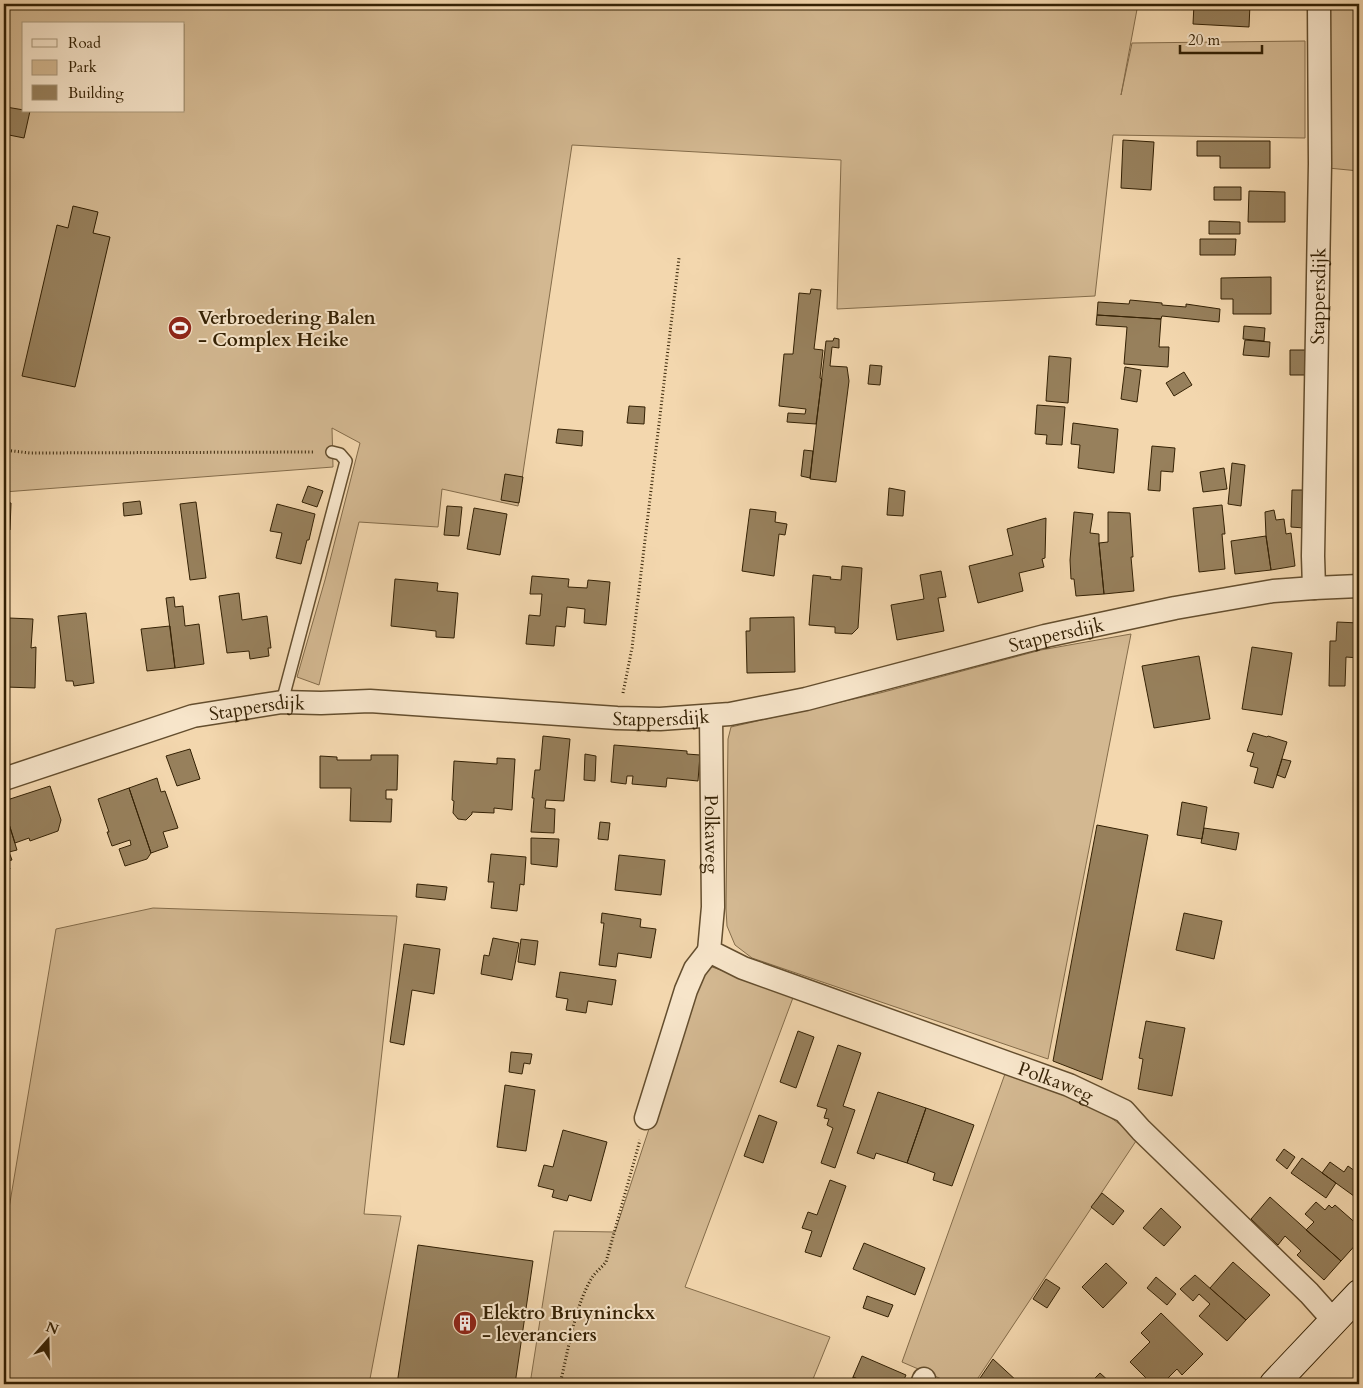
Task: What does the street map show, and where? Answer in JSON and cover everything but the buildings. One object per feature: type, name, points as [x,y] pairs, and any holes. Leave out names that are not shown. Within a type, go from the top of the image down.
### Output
[{"type":"main road","points":[[1274,1384],[1359,1294]]},
{"type":"street","name":"Stappersdijk","points":[[1314,588],[1320,164],[1318,4]]},
{"type":"street","name":"Stappersdijk","points":[[4,779],[192,716],[282,702],[370,701],[660,720],[730,714],[806,699],[966,656],[1107,622],[1273,591],[1359,586]]},
{"type":"street","name":"Polkaweg","points":[[711,716],[713,906],[709,951],[743,968],[1069,1085],[1124,1112],[1309,1293],[1334,1321]]},
{"type":"street","points":[[646,1118],[686,990],[695,969],[709,951]]},
{"type":"lane","points":[[282,702],[346,461],[340,454],[332,452]]},
{"type":"path","points":[[617,718],[632,648],[679,258]]},
{"type":"path","points":[[4,450],[30,453],[332,452]]},
{"type":"path","points":[[560,1384],[585,1290],[594,1275],[606,1262],[646,1118]]},
{"type":"green space","points":[[4,4],[1138,4],[1121,95],[1132,43],[1305,41],[1305,138],[1113,135],[1095,296],[837,309],[841,160],[572,145],[518,506],[442,489],[438,527],[359,522],[319,685],[297,677],[325,580],[360,443],[332,428],[333,467],[4,492]]},
{"type":"green space","points":[[1328,4],[1359,4],[1359,171],[1328,168]]},
{"type":"green space","points":[[1131,634],[1048,1059],[752,958],[735,945],[727,926],[726,909],[728,739],[731,727],[880,693],[1041,650]]},
{"type":"green space","points":[[153,908],[397,916],[364,1214],[401,1216],[369,1384],[4,1384],[4,1238],[56,929]]},
{"type":"green space","points":[[712,967],[794,995],[685,1287],[830,1337],[811,1384],[530,1384],[554,1231],[615,1232],[697,983],[702,975]]},
{"type":"green space","points":[[1006,1071],[1064,1093],[1102,1111],[1138,1138],[974,1384],[953,1384],[902,1362]]},
{"type":"place","name":"Verbroedering Balen - Complex Heike","points":[[180,328]]},
{"type":"place","name":"Elektro Bruyninckx - leveranciers","points":[[465,1323]]}]
